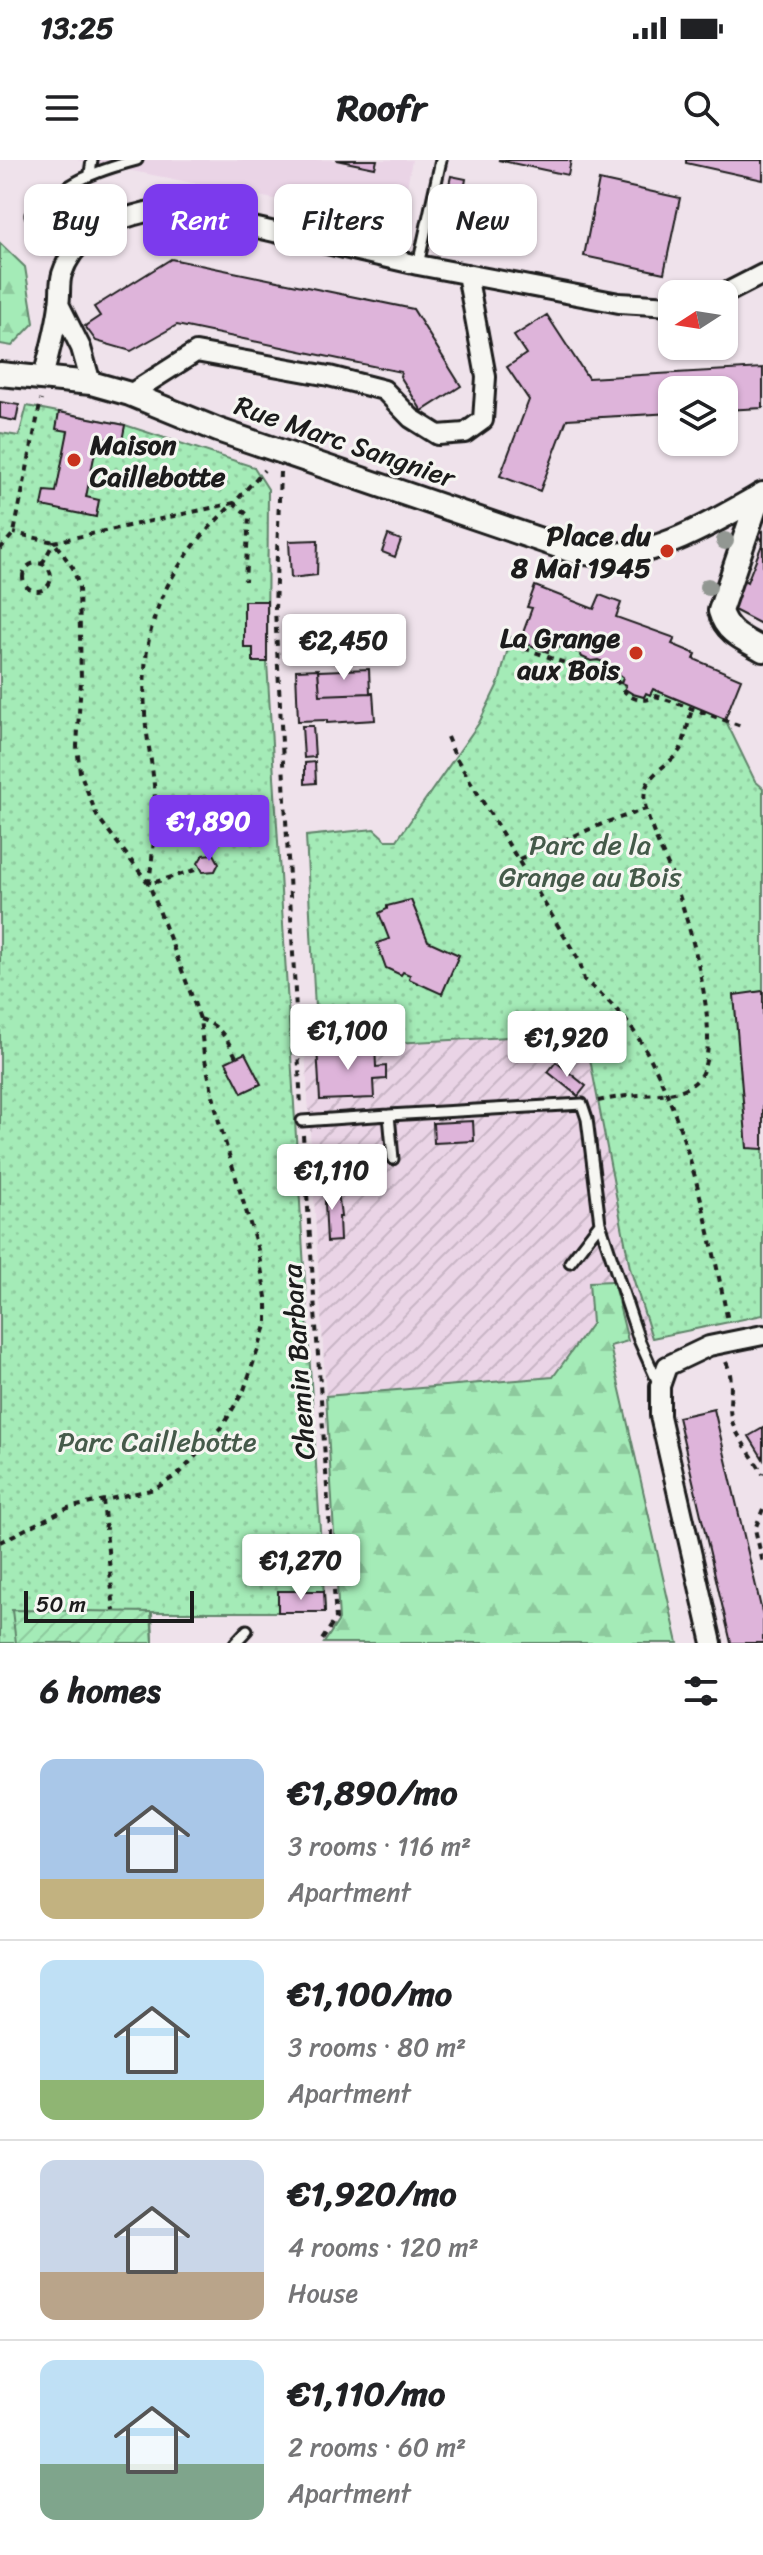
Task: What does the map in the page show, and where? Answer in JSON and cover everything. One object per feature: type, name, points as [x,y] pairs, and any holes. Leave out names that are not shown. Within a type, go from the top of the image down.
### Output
[{"type":"street","points":[[43,378],[62,275],[73,250],[91,233],[126,216],[166,207],[418,265],[619,303],[658,305]]},
{"type":"street","points":[[130,394],[196,352],[329,376],[384,390],[411,418],[438,435],[465,433],[483,420],[486,377],[467,274]]},
{"type":"street","points":[[738,287],[763,274]]},
{"type":"street","points":[[59,304],[81,348],[91,383]]},
{"type":"street","name":"Rue Marc Sangnier","points":[[0,374],[91,383],[130,394],[218,430],[576,552],[608,555],[637,552],[670,542],[761,495]]},
{"type":"street","points":[[761,495],[720,611],[732,633],[763,650]]},
{"type":"street","points":[[712,1643],[660,1416],[660,1386],[667,1366],[725,1343],[763,1335]]},
{"type":"lane","points":[[90,173],[92,160]]},
{"type":"lane","points":[[72,184],[116,163],[137,160]]},
{"type":"lane","points":[[418,265],[441,160]]},
{"type":"lane","points":[[302,1121],[582,1104],[587,1119],[600,1223],[639,1340],[660,1386]]},
{"type":"lane","points":[[389,1115],[393,1159]]},
{"type":"lane","points":[[570,1262],[600,1223]]},
{"type":"lane","points":[[235,1643],[247,1630]]},
{"type":"path","points":[[0,549],[14,533],[40,408],[43,378]]},
{"type":"path","points":[[149,884],[155,806],[146,727],[145,678],[152,624],[173,572],[205,530],[234,503],[281,450]]},
{"type":"path","name":"Chemin Barbara","points":[[281,450],[275,609],[302,1121],[336,1619],[320,1643]]},
{"type":"path","points":[[14,533],[54,542],[234,503]]},
{"type":"path","points":[[234,503],[249,516],[245,581]]},
{"type":"path","points":[[42,564],[54,542]]},
{"type":"path","points":[[0,1542],[68,1508],[139,1494],[162,1485],[180,1473],[222,1427],[244,1390],[267,1323],[266,1291],[258,1250],[219,1122],[204,1055],[200,1019],[149,884],[97,816],[80,772],[77,746],[81,680],[79,586],[73,568],[54,542]]},
{"type":"path","points":[[33,564],[42,564],[49,570],[51,579],[47,587],[34,590],[25,582],[24,573],[33,564]]},
{"type":"path","points":[[501,644],[515,645],[618,682],[623,691],[634,698],[644,700],[656,696],[744,727]]},
{"type":"path","points":[[588,1103],[631,1095],[667,1095],[697,1081],[706,1062],[710,1031],[694,949],[675,881],[646,809],[645,791],[659,767],[680,749],[692,709]]},
{"type":"path","points":[[447,737],[455,756],[580,962],[584,980],[606,998],[637,1035],[667,1095],[712,1243],[733,1388],[730,1404],[733,1423],[763,1474]]},
{"type":"path","points":[[519,859],[646,809]]},
{"type":"path","points":[[149,884],[195,870]]},
{"type":"path","points":[[200,1019],[215,1024],[229,1041],[238,1061]]},
{"type":"path","points":[[103,1500],[114,1611]]},
{"type":"path","points":[[763,1509],[755,1529],[763,1563]]},
{"type":"shaded area","points":[[77,160],[412,160],[408,184],[274,184],[274,199],[258,196],[258,184],[198,184]]},
{"type":"shaded area","points":[[585,1033],[630,1268],[652,1338],[628,1341],[613,1282],[590,1282],[592,1323],[553,1378],[326,1396],[305,1048]]},
{"type":"green space","points":[[0,243],[25,267],[34,323],[12,346],[0,344]]},
{"type":"green space","name":"Parc Caillebotte","points":[[27,406],[125,425],[254,467],[268,489],[267,662],[325,1612],[152,1612],[153,1643],[0,1643],[0,433],[19,436]]},
{"type":"green space","name":"Parc de la Grange au Bois","points":[[511,637],[547,652],[562,646],[580,653],[586,659],[611,664],[623,677],[621,683],[633,694],[644,697],[653,689],[725,719],[755,781],[763,788],[763,1315],[652,1338],[630,1268],[585,1033],[317,1047],[306,836],[374,829],[386,840],[397,840],[479,723],[499,682]]},
{"type":"green space","points":[[613,1281],[628,1341],[610,1346],[678,1643],[324,1643],[339,1620],[326,1396],[553,1377],[592,1323],[589,1282]]},
{"type":"green space","points":[[12,1610],[151,1612],[153,1643],[16,1643]]},
{"type":"building","points":[[336,160],[377,160],[375,168]]},
{"type":"building","points":[[498,160],[571,160],[568,175]]},
{"type":"building","points":[[686,160],[763,160],[763,180],[686,163]]},
{"type":"building","points":[[451,176],[466,179],[465,184],[449,184]]},
{"type":"building","points":[[599,180],[680,198],[664,273],[584,256]]},
{"type":"building","points":[[171,259],[413,309],[461,386],[422,411],[400,376],[401,372],[177,325],[131,351],[96,341],[85,326],[100,316],[94,307]]},
{"type":"building","points":[[547,315],[588,378],[763,368],[763,408],[738,409],[738,376],[658,376],[658,414],[567,419],[540,491],[500,476],[529,400],[507,367],[526,354],[514,336]]},
{"type":"building","points":[[0,402],[19,405],[16,421],[0,418]]},
{"type":"building","points":[[59,412],[125,425],[122,441],[98,437],[86,497],[99,500],[96,517],[42,506],[45,491],[56,492],[68,431],[56,429]]},
{"type":"building","points":[[388,535],[401,540],[395,557],[382,552]]},
{"type":"building","points":[[318,540],[317,575],[291,578],[289,541]]},
{"type":"building","points":[[763,542],[763,625],[730,608],[741,578],[747,582]]},
{"type":"building","name":"La Grange aux Bois","points":[[535,586],[594,609],[600,595],[621,603],[616,617],[675,638],[672,644],[696,654],[694,659],[741,679],[725,719],[653,689],[650,695],[646,693],[644,697],[633,694],[621,683],[623,677],[617,667],[598,660],[591,661],[562,646],[548,652],[520,641],[532,608],[527,607]]},
{"type":"building","points":[[244,601],[267,601],[267,662],[253,662],[253,648],[244,648]]},
{"type":"building","points":[[318,669],[320,695],[373,693],[375,720],[298,721],[296,670]]},
{"type":"building","points":[[369,669],[370,693],[320,695],[318,671]]},
{"type":"building","points":[[302,726],[313,726],[315,757],[304,758]]},
{"type":"building","points":[[315,762],[316,783],[305,784],[305,763]]},
{"type":"building","points":[[214,854],[219,863],[215,871],[203,872],[198,863],[203,855]]},
{"type":"building","points":[[411,900],[428,941],[459,955],[442,994],[409,979],[410,975],[403,972],[401,975],[386,968],[377,943],[389,939],[379,913],[387,906]]},
{"type":"building","points":[[763,991],[763,1149],[747,1148],[734,995]]},
{"type":"building","points":[[375,1045],[376,1067],[386,1066],[386,1079],[373,1080],[374,1098],[320,1100],[317,1047]]},
{"type":"building","points":[[245,1053],[261,1084],[242,1093],[226,1062]]},
{"type":"building","points":[[556,1062],[586,1086],[578,1096],[548,1072]]},
{"type":"building","points":[[473,1121],[474,1141],[434,1143],[433,1123]]},
{"type":"building","points":[[376,1151],[377,1179],[351,1180],[351,1186],[342,1187],[341,1177],[324,1178],[323,1158]]},
{"type":"building","points":[[337,1182],[340,1241],[327,1242],[324,1183]]},
{"type":"building","points":[[714,1409],[763,1616],[763,1643],[731,1643],[678,1417]]},
{"type":"building","points":[[763,1428],[763,1459],[749,1436]]},
{"type":"building","points":[[278,1591],[324,1591],[325,1612],[278,1612]]},
{"type":"place","name":"Maison Caillebotte","points":[[74,460]]},
{"type":"place","name":"Place du 8 Mai 1945","points":[[667,551]]},
{"type":"place","name":"La Grange aux Bois","points":[[636,653]]}]
